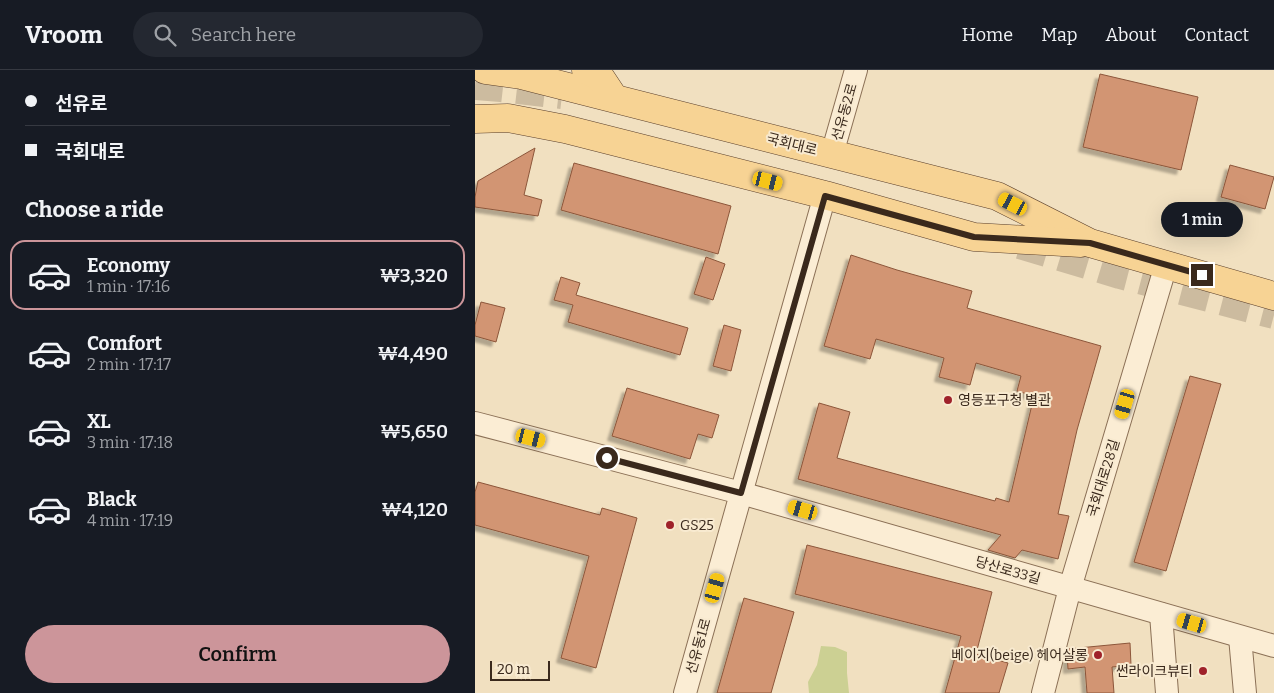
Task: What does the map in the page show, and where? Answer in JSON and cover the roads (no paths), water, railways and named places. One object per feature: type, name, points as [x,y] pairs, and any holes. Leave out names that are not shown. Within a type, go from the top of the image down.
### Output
[{"type":"main road","name":"국회대로","points":[[485,70],[580,80],[614,98],[997,196],[1090,243],[1274,296]]},
{"type":"main road","points":[[565,129],[554,120],[549,112],[551,104],[554,98],[580,80]]},
{"type":"main road","name":"국회대로","points":[[475,119],[508,118],[565,129],[825,196],[974,237],[1090,243]]},
{"type":"street","name":"선유동2로","points":[[832,154],[856,70]]},
{"type":"street","name":"선유동1로","points":[[685,693],[825,196]]},
{"type":"street","name":"국회대로28길","points":[[1043,693],[1070,588],[1166,265]]},
{"type":"street","name":"당산로33길","points":[[475,423],[741,493],[1274,646]]},
{"type":"street","points":[[1161,614],[1167,693]]},
{"type":"street","points":[[1240,636],[1245,693]]},
{"type":"tunnel","points":[[475,86],[562,95]]},
{"type":"tunnel","points":[[1020,245],[1120,275],[1274,315]]},
{"type":"place","name":"영등포구청 별관","points":[[948,400]]},
{"type":"place","name":"GS25","points":[[670,525]]},
{"type":"place","name":"베이지(beige) 헤어살롱","points":[[1098,655]]},
{"type":"place","name":"썬라이크뷰티","points":[[1203,671]]}]
